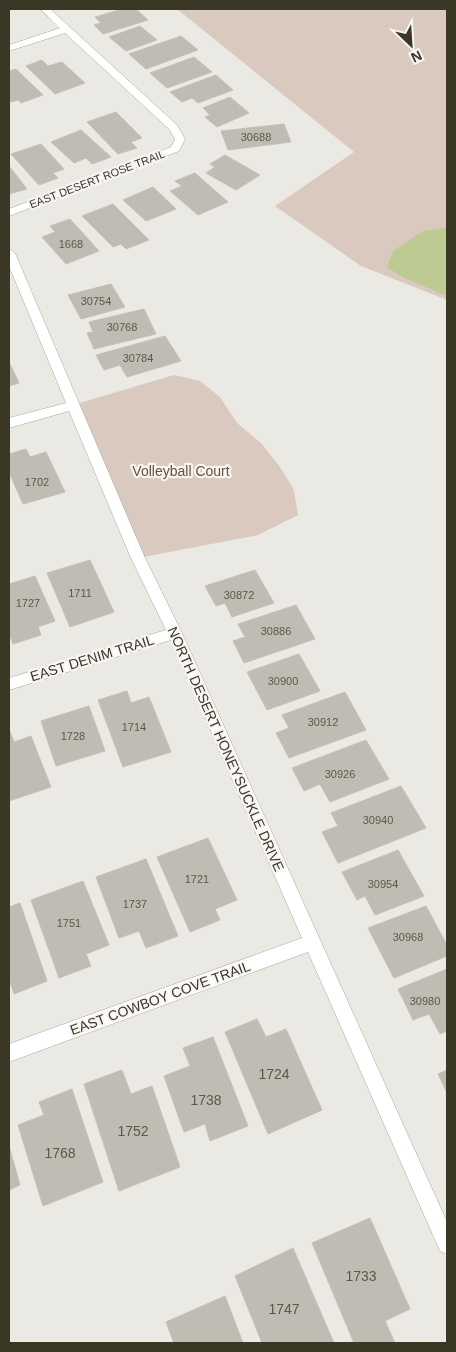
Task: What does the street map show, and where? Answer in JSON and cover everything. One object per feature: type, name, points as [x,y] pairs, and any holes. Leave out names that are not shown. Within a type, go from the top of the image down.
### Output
[{"type":"street","points":[[44,9],[67,29]]},
{"type":"street","points":[[9,48],[67,29]]},
{"type":"street","name":"EAST DESERT ROSE TRAIL","points":[[9,213],[175,148],[180,139],[173,127],[67,29]]},
{"type":"street","name":"NORTH DESERT HONEYSUCKLE DRIVE","points":[[9,253],[138,558],[174,633],[447,1244]]},
{"type":"street","points":[[9,423],[73,405]]},
{"type":"street","name":"EAST DENIM TRAIL","points":[[9,684],[174,633]]},
{"type":"street","name":"EAST COWBOY COVE TRAIL","points":[[9,1053],[312,943]]},
{"type":"green space","points":[[177,9],[447,9],[447,300],[361,266],[275,206],[354,152]]},
{"type":"green space","name":"Volleyball Court","points":[[174,375],[200,381],[220,397],[237,423],[261,443],[280,467],[294,490],[298,515],[258,535],[138,558],[73,405]]},
{"type":"shaded area","points":[[447,228],[447,296],[404,278],[387,267],[393,251],[423,231]]},
{"type":"building","points":[[122,9],[136,9],[148,20],[103,34],[94,25],[101,23],[95,17]]},
{"type":"building","points":[[140,26],[157,40],[126,51],[109,37]]},
{"type":"building","points":[[181,36],[198,50],[146,69],[129,54]]},
{"type":"building","points":[[194,57],[212,72],[167,88],[150,73]]},
{"type":"building","points":[[42,60],[48,66],[62,62],[85,83],[55,94],[26,66]]},
{"type":"building","points":[[16,69],[43,95],[21,103],[18,100],[9,101],[9,71]]},
{"type":"building","points":[[216,75],[233,90],[198,103],[192,98],[182,102],[170,92]]},
{"type":"building","points":[[230,97],[249,113],[217,127],[205,117],[210,115],[203,108]]},
{"type":"building","points":[[116,112],[142,138],[131,142],[137,148],[118,154],[87,122]]},
{"type":"building","points":[[284,124],[291,142],[228,150],[221,131]]},
{"type":"building","points":[[81,130],[111,157],[92,164],[86,158],[74,163],[51,142]]},
{"type":"building","points":[[41,144],[64,169],[53,173],[58,178],[39,185],[11,154]]},
{"type":"building","points":[[225,155],[260,175],[236,190],[206,173],[215,167],[210,164]]},
{"type":"building","points":[[10,167],[27,189],[9,194]]},
{"type":"building","points":[[195,173],[228,202],[198,215],[170,191],[182,186],[175,181]]},
{"type":"building","points":[[153,187],[176,209],[146,221],[123,200]]},
{"type":"building","points":[[113,204],[149,240],[126,249],[121,244],[113,247],[82,216]]},
{"type":"building","points":[[70,219],[99,251],[66,264],[42,237],[55,232],[50,226]]},
{"type":"building","points":[[111,284],[125,307],[81,319],[68,295]]},
{"type":"building","points":[[144,309],[156,334],[94,349],[87,333],[93,332],[89,322]]},
{"type":"building","points":[[165,336],[181,361],[127,377],[120,365],[104,370],[96,355]]},
{"type":"building","points":[[9,362],[19,383],[9,386]]},
{"type":"building","points":[[26,449],[30,457],[46,452],[65,492],[23,504],[9,472],[9,454]]},
{"type":"building","points":[[90,560],[114,612],[70,627],[47,573]]},
{"type":"building","points":[[255,570],[274,603],[232,617],[225,603],[216,606],[205,586]]},
{"type":"building","points":[[35,576],[55,621],[38,627],[41,635],[13,644],[9,633],[9,584]]},
{"type":"building","points":[[296,605],[315,639],[244,663],[233,641],[245,637],[238,624]]},
{"type":"building","points":[[299,654],[320,691],[267,710],[247,672]]},
{"type":"building","points":[[127,691],[131,703],[149,697],[171,752],[123,767],[98,700]]},
{"type":"building","points":[[345,692],[366,730],[289,758],[276,733],[289,728],[282,715]]},
{"type":"building","points":[[89,706],[105,751],[56,766],[41,721]]},
{"type":"building","points":[[9,729],[14,742],[31,736],[51,787],[9,801]]},
{"type":"building","points":[[366,740],[389,779],[330,802],[320,784],[304,791],[292,768]]},
{"type":"building","points":[[401,786],[426,828],[338,863],[322,832],[338,826],[331,813]]},
{"type":"building","points":[[208,838],[237,900],[215,909],[220,920],[190,932],[157,857]]},
{"type":"building","points":[[398,850],[424,896],[375,915],[365,896],[357,900],[342,872]]},
{"type":"building","points":[[146,859],[178,936],[146,948],[139,931],[119,938],[96,877]]},
{"type":"building","points":[[83,881],[109,945],[86,954],[91,966],[59,978],[31,900]]},
{"type":"building","points":[[20,903],[47,981],[14,994],[9,979],[9,907]]},
{"type":"building","points":[[426,906],[447,945],[447,956],[394,978],[368,928]]},
{"type":"building","points":[[447,969],[447,1031],[440,1034],[429,1014],[413,1020],[398,989]]},
{"type":"building","points":[[257,1019],[266,1037],[286,1029],[322,1110],[268,1134],[225,1032]]},
{"type":"building","points":[[213,1037],[248,1126],[210,1141],[205,1124],[184,1132],[164,1076],[190,1066],[183,1048]]},
{"type":"building","points":[[122,1070],[131,1094],[152,1086],[180,1167],[119,1191],[84,1084]]},
{"type":"building","points":[[447,1070],[447,1093],[438,1074]]},
{"type":"building","points":[[72,1089],[103,1182],[43,1206],[18,1125],[44,1115],[39,1102]]},
{"type":"building","points":[[9,1146],[20,1185],[9,1190]]},
{"type":"building","points":[[370,1218],[410,1309],[385,1321],[395,1343],[354,1343],[312,1243]]},
{"type":"building","points":[[293,1248],[334,1343],[262,1343],[235,1276]]},
{"type":"building","points":[[225,1296],[243,1343],[174,1343],[166,1322]]}]
